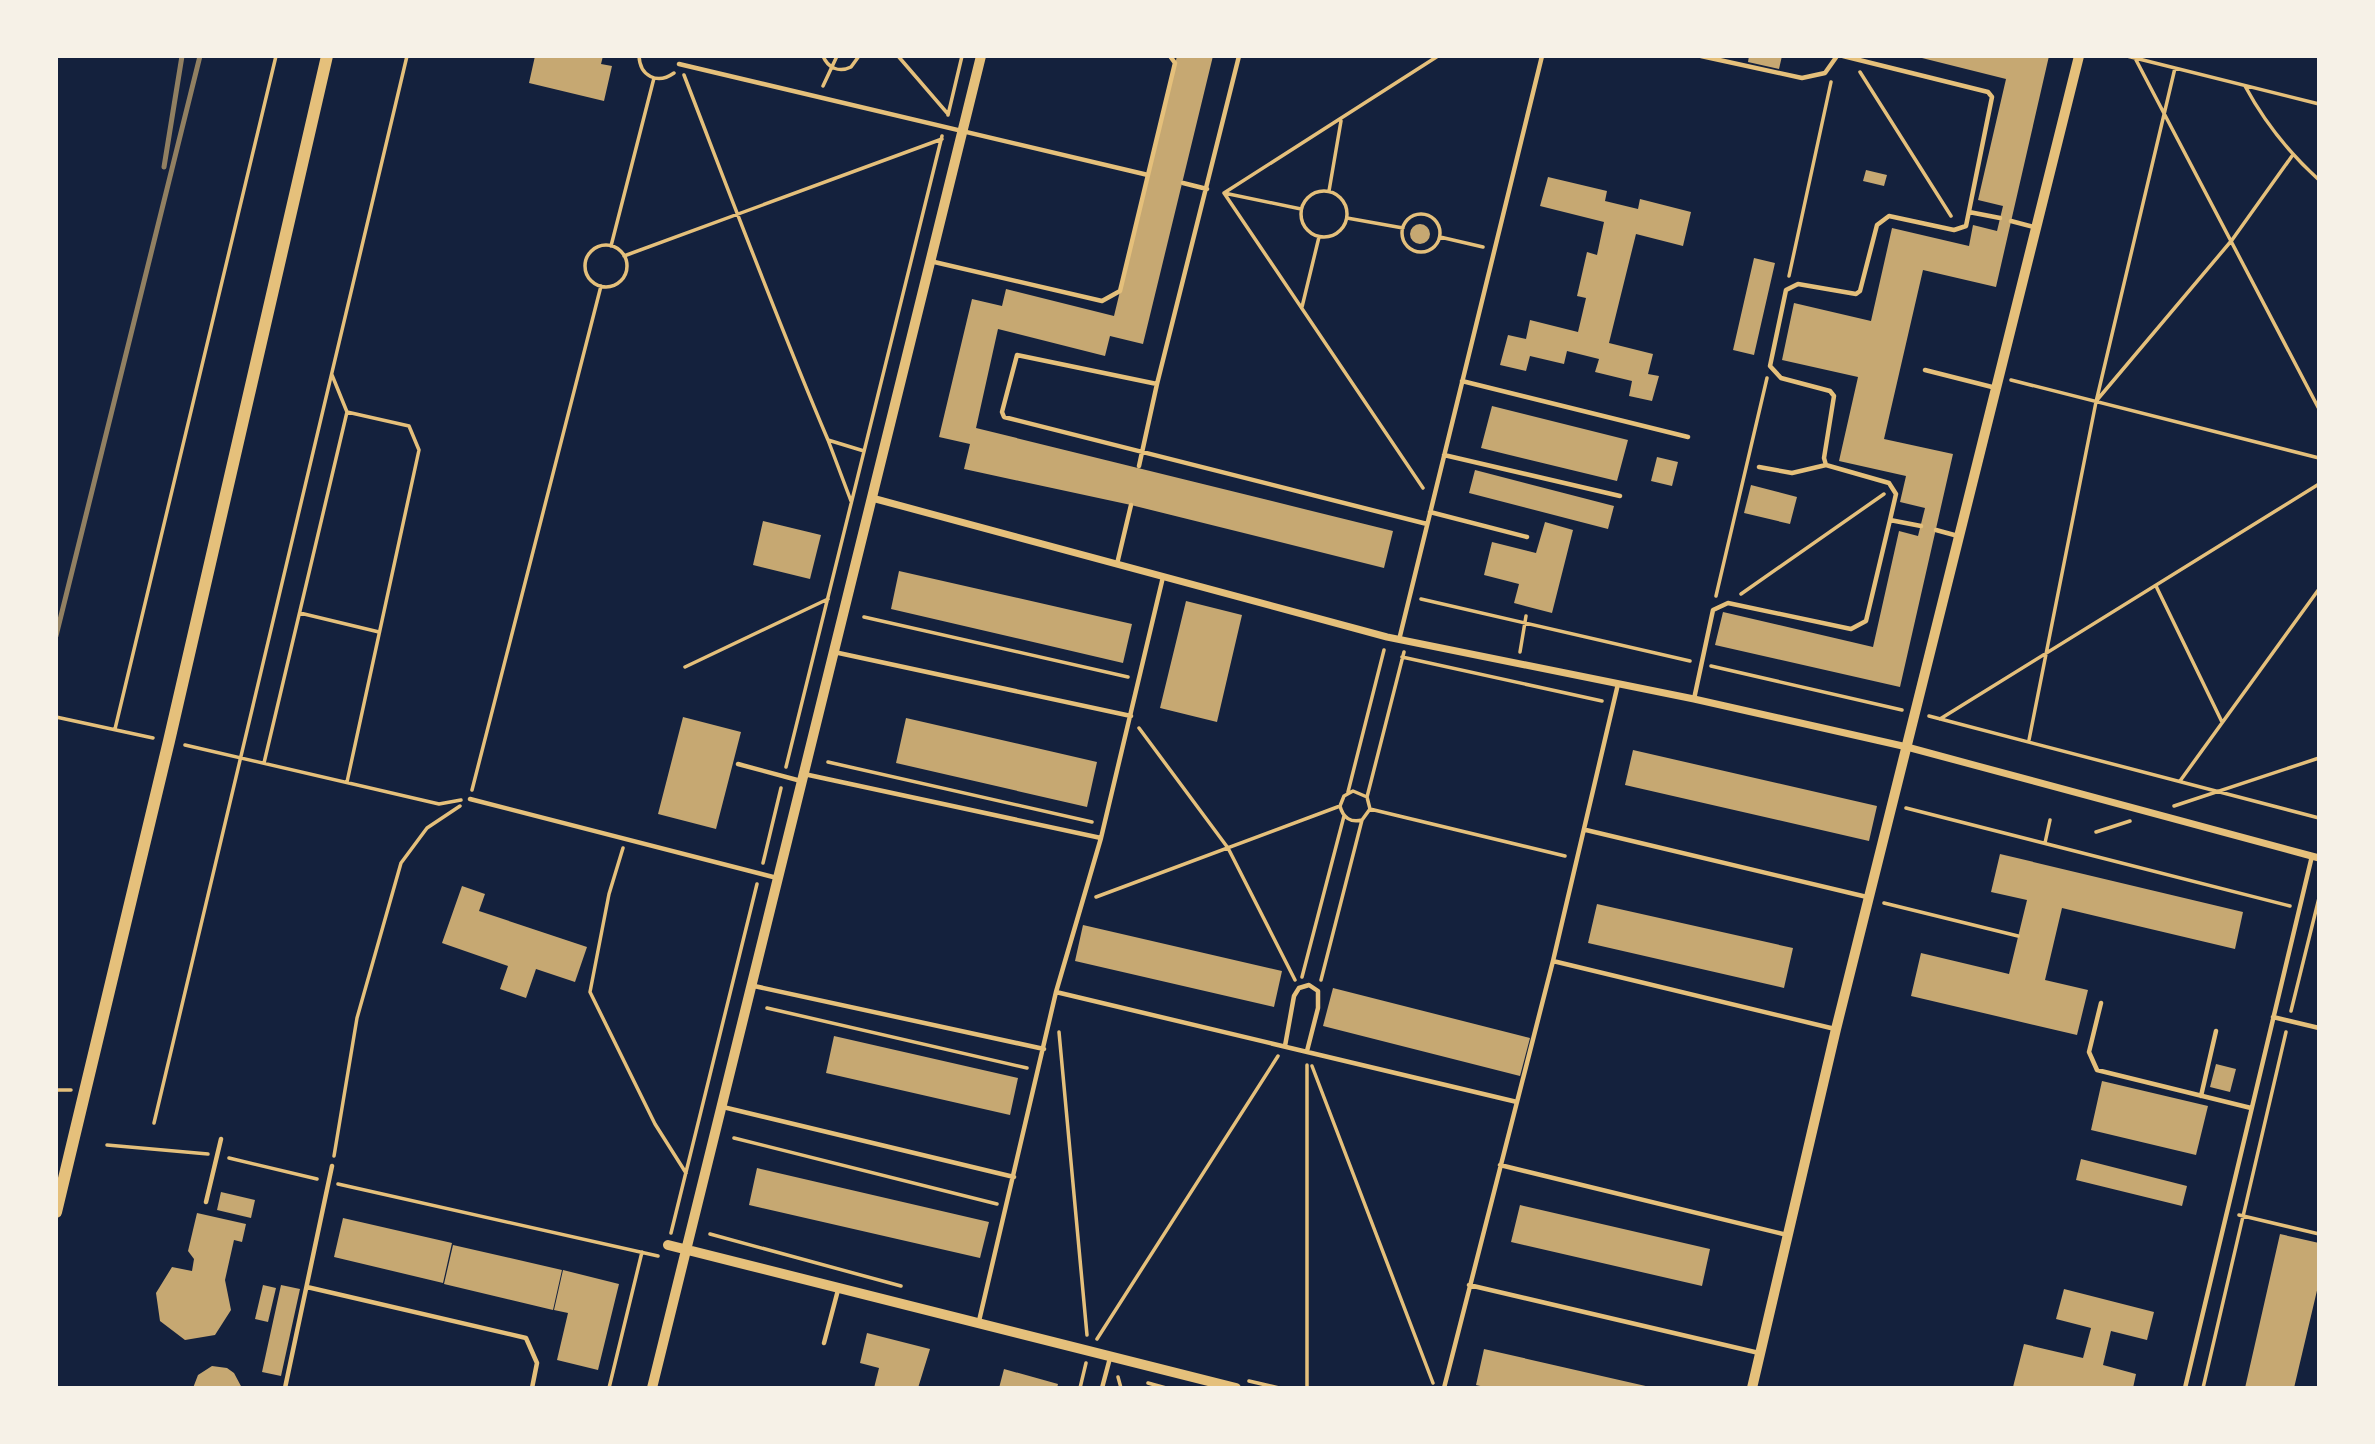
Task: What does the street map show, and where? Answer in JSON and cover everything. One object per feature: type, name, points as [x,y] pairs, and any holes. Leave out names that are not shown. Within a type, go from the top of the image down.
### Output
[{"type":"main road","points":[[56,1212],[169,741],[327,56]]},
{"type":"street","points":[[652,1388],[981,56]]},
{"type":"street","points":[[1752,1388],[1836,1029],[2080,56]]},
{"type":"street","points":[[872,498],[1387,637],[1694,699],[1907,747],[2315,857]]},
{"type":"street","points":[[668,1245],[979,1321],[1088,1352],[1236,1388]]},
{"type":"lane","points":[[930,261],[1102,301],[1120,291],[1175,63],[1171,56]]},
{"type":"lane","points":[[1139,466],[1239,56]]},
{"type":"lane","points":[[1403,640],[1409,597],[1542,56]]},
{"type":"lane","points":[[1701,56],[1802,78],[1825,73],[1837,57]]},
{"type":"lane","points":[[1826,465],[1824,458],[1834,396],[1830,391],[1781,378],[1770,366],[1786,290],[1798,284],[1856,294],[1860,290],[1881,217],[1889,216],[1960,230],[1966,226],[1992,104],[1988,92],[1852,61],[1843,56]]},
{"type":"lane","points":[[679,64],[1148,175]]},
{"type":"lane","points":[[1183,183],[1207,189]]},
{"type":"lane","points":[[1969,212],[2000,218]]},
{"type":"lane","points":[[2011,221],[2038,228]]},
{"type":"lane","points":[[1157,384],[1017,355],[1002,412],[1009,420],[1427,524]]},
{"type":"lane","points":[[1925,370],[1998,383]]},
{"type":"lane","points":[[1462,382],[1688,437]]},
{"type":"lane","points":[[1444,455],[1619,496]]},
{"type":"lane","points":[[1694,699],[1713,610],[1728,603],[1851,629],[1860,627],[1866,621],[1896,494],[1894,487],[1826,465],[1792,474],[1759,467]]},
{"type":"lane","points":[[1117,564],[1131,505]]},
{"type":"lane","points":[[1430,512],[1527,537]]},
{"type":"lane","points":[[1890,520],[1921,526]]},
{"type":"lane","points":[[1936,530],[1958,536]]},
{"type":"lane","points":[[979,1321],[1056,992],[1101,838],[1163,577]]},
{"type":"lane","points":[[834,652],[1131,716]]},
{"type":"lane","points":[[1444,1388],[1586,830],[1618,684]]},
{"type":"lane","points":[[738,764],[784,776],[1101,838]]},
{"type":"lane","points":[[470,799],[778,878]]},
{"type":"lane","points":[[1586,830],[1870,898]]},
{"type":"lane","points":[[2185,1388],[2273,1017],[2315,857]]},
{"type":"lane","points":[[1553,961],[1836,1029]]},
{"type":"lane","points":[[751,985],[1044,1049]]},
{"type":"lane","points":[[1285,1046],[1294,996],[1299,988],[1309,985],[1318,991],[1318,1008],[1307,1051]]},
{"type":"lane","points":[[1056,992],[1517,1102]]},
{"type":"lane","points":[[2101,1003],[2089,1052],[2097,1070],[2251,1108]]},
{"type":"lane","points":[[2273,1017],[2319,1028]]},
{"type":"lane","points":[[2201,1096],[2216,1031]]},
{"type":"lane","points":[[721,1106],[1014,1177]]},
{"type":"lane","points":[[206,1202],[221,1139]]},
{"type":"lane","points":[[1500,1164],[1787,1235]]},
{"type":"lane","points":[[286,1388],[332,1166]]},
{"type":"lane","points":[[1469,1285],[1759,1353]]},
{"type":"lane","points":[[307,1287],[526,1338],[537,1363],[532,1388]]},
{"type":"lane","points":[[824,1343],[839,1287]]},
{"type":"lane","points":[[1102,1388],[1110,1357]]},
{"type":"path","points":[[115,729],[275,56]]},
{"type":"path","points":[[154,1123],[407,56]]},
{"type":"path","points":[[639,56],[643,71],[654,78],[673,74],[679,64]]},
{"type":"path","points":[[823,56],[828,65],[839,70],[851,67],[859,56]]},
{"type":"path","points":[[820,97],[827,72],[836,56]]},
{"type":"path","points":[[898,56],[948,114]]},
{"type":"path","points":[[668,1245],[962,56]]},
{"type":"path","points":[[1224,193],[1341,121],[1438,56]]},
{"type":"path","points":[[2127,56],[2319,104]]},
{"type":"path","points":[[1786,290],[1837,57]]},
{"type":"path","points":[[2135,58],[2165,110],[2319,409]]},
{"type":"path","points":[[1852,61],[1960,230]]},
{"type":"path","points":[[679,64],[852,503]]},
{"type":"path","points":[[2029,740],[2096,402],[2175,68]]},
{"type":"path","points":[[611,246],[654,78]]},
{"type":"path","points":[[2244,85],[2263,119],[2292,156],[2319,180]]},
{"type":"path","points":[[1329,191],[1341,121]]},
{"type":"path","points":[[624,256],[942,139]]},
{"type":"path","points":[[2096,402],[2232,240],[2292,156]]},
{"type":"path","points":[[1207,189],[1301,209]]},
{"type":"path","points":[[1329,191],[1344,201],[1347,218],[1337,234],[1319,237],[1304,227],[1301,209],[1311,194],[1329,191]]},
{"type":"path","points":[[1224,193],[1432,501]]},
{"type":"path","points":[[1425,214],[1436,220],[1440,237],[1429,251],[1416,252],[1405,245],[1403,228],[1412,216],[1425,214]]},
{"type":"path","points":[[1347,218],[1403,228]]},
{"type":"path","points":[[1302,308],[1319,237]]},
{"type":"path","points":[[1440,237],[1483,247]]},
{"type":"path","points":[[611,246],[624,256],[625,276],[614,285],[601,286],[590,279],[586,261],[593,250],[611,246]]},
{"type":"path","points":[[332,1166],[356,1018],[401,863],[427,828],[470,799],[601,286]]},
{"type":"path","points":[[1713,610],[1770,366]]},
{"type":"path","points":[[264,763],[347,412],[332,373]]},
{"type":"path","points":[[1998,383],[2096,402],[2319,458]]},
{"type":"path","points":[[347,412],[409,426],[419,450],[347,782]]},
{"type":"path","points":[[828,440],[864,451]]},
{"type":"path","points":[[1940,719],[2319,484]]},
{"type":"path","points":[[1728,603],[1894,487]]},
{"type":"path","points":[[2155,585],[2222,722]]},
{"type":"path","points":[[2180,780],[2319,589]]},
{"type":"path","points":[[1409,597],[1904,710]]},
{"type":"path","points":[[685,667],[828,599]]},
{"type":"path","points":[[300,613],[379,632]]},
{"type":"path","points":[[864,617],[1140,680]]},
{"type":"path","points":[[1082,903],[1340,806],[1348,793],[1387,637]]},
{"type":"path","points":[[1370,809],[1367,797],[1402,657],[1403,640]]},
{"type":"path","points":[[1402,657],[1614,703]]},
{"type":"path","points":[[1131,716],[1228,848],[1299,988]]},
{"type":"path","points":[[1927,716],[2029,740],[2319,818]]},
{"type":"path","points":[[56,717],[439,804],[470,799]]},
{"type":"path","points":[[2096,832],[2319,758]]},
{"type":"path","points":[[828,762],[1104,824]]},
{"type":"path","points":[[1348,793],[1358,791],[1367,797]]},
{"type":"path","points":[[1340,806],[1349,820],[1362,820]]},
{"type":"path","points":[[1906,808],[2298,908]]},
{"type":"path","points":[[1318,991],[1362,820],[1370,809]]},
{"type":"path","points":[[1370,809],[1578,859]]},
{"type":"path","points":[[1299,988],[1344,816]]},
{"type":"path","points":[[2045,843],[2050,820]]},
{"type":"path","points":[[626,840],[609,894],[590,992],[655,1124],[687,1174],[701,1188]]},
{"type":"path","points":[[2291,1013],[2319,898]]},
{"type":"path","points":[[1884,903],[2018,936]]},
{"type":"path","points":[[2308,911],[2319,913]]},
{"type":"path","points":[[767,1008],[1039,1070]]},
{"type":"path","points":[[1058,1020],[1088,1352],[1080,1388]]},
{"type":"path","points":[[2203,1388],[2288,1026]]},
{"type":"path","points":[[1088,1352],[1285,1046]]},
{"type":"path","points":[[1307,1051],[1307,1388]]},
{"type":"path","points":[[1307,1051],[1435,1388]]},
{"type":"path","points":[[56,1090],[77,1091]]},
{"type":"path","points":[[734,1138],[1007,1206]]},
{"type":"path","points":[[107,1145],[217,1155],[665,1258]]},
{"type":"path","points":[[2227,1212],[2319,1234]]},
{"type":"path","points":[[609,1388],[642,1252]]},
{"type":"path","points":[[1118,1376],[1121,1388]]},
{"type":"building","points":[[535,56],[603,56],[601,64],[612,66],[604,101],[529,83]]},
{"type":"building","points":[[1177,56],[1213,56],[1143,344],[1110,336],[1105,356],[998,329],[976,428],[1393,531],[1384,568],[1131,505],[964,469],[970,444],[939,437],[972,299],[1002,306],[1006,289],[1114,316]]},
{"type":"building","points":[[1749,56],[1782,56],[1779,69],[1748,62]]},
{"type":"building","points":[[1914,56],[2049,56],[1996,287],[1923,270],[1884,439],[1953,454],[1900,687],[1715,645],[1723,612],[1873,647],[1899,531],[1918,536],[1925,508],[1900,502],[1906,476],[1839,461],[1858,377],[1782,360],[1794,303],[1871,321],[1892,228],[1969,246],[1973,225],[1997,231],[2003,206],[1978,200],[2006,79]]},
{"type":"building","points":[[1866,170],[1887,175],[1884,186],[1863,181]]},
{"type":"building","points":[[1548,177],[1607,191],[1605,201],[1638,209],[1640,199],[1691,212],[1683,246],[1636,234],[1609,343],[1653,354],[1648,374],[1659,376],[1652,401],[1629,396],[1632,381],[1595,372],[1599,359],[1567,351],[1564,364],[1530,356],[1526,371],[1500,365],[1508,335],[1526,339],[1530,320],[1578,332],[1586,298],[1577,296],[1587,252],[1597,255],[1604,222],[1540,206]]},
{"type":"building","points":[[1420,224],[1427,227],[1430,234],[1427,241],[1420,244],[1413,241],[1410,234],[1413,227]]},
{"type":"building","points":[[1754,258],[1775,263],[1754,355],[1733,350]]},
{"type":"building","points":[[1492,406],[1628,440],[1617,481],[1481,448]]},
{"type":"building","points":[[1657,457],[1678,462],[1672,486],[1651,481]]},
{"type":"building","points":[[1475,470],[1614,506],[1608,529],[1469,493]]},
{"type":"building","points":[[1751,485],[1797,497],[1790,524],[1744,513]]},
{"type":"building","points":[[763,521],[821,535],[810,579],[753,565]]},
{"type":"building","points":[[1545,522],[1573,530],[1552,613],[1514,603],[1519,584],[1484,575],[1492,542],[1536,553]]},
{"type":"building","points":[[899,571],[1132,624],[1123,663],[891,609]]},
{"type":"building","points":[[1186,601],[1242,615],[1217,722],[1160,708]]},
{"type":"building","points":[[683,717],[741,732],[716,829],[658,814]]},
{"type":"building","points":[[906,718],[1097,762],[1087,807],[896,763]]},
{"type":"building","points":[[1633,750],[1877,806],[1869,841],[1625,785]]},
{"type":"building","points":[[2000,854],[2243,912],[2235,949],[2062,908],[2045,980],[2088,990],[2077,1035],[1911,996],[1921,953],[2009,974],[2027,900],[1991,892]]},
{"type":"building","points":[[462,886],[485,894],[479,911],[587,947],[575,982],[536,969],[526,998],[500,989],[508,966],[442,943]]},
{"type":"building","points":[[1597,904],[1793,948],[1784,988],[1588,943]]},
{"type":"building","points":[[1083,925],[1282,971],[1274,1007],[1075,961]]},
{"type":"building","points":[[1333,988],[1530,1038],[1520,1076],[1323,1026]]},
{"type":"building","points":[[834,1036],[1018,1078],[1010,1115],[826,1073]]},
{"type":"building","points":[[2216,1064],[2236,1069],[2230,1092],[2210,1087]]},
{"type":"building","points":[[2102,1081],[2208,1106],[2196,1155],[2091,1130]]},
{"type":"building","points":[[2081,1159],[2187,1186],[2182,1206],[2076,1180]]},
{"type":"building","points":[[757,1168],[989,1222],[980,1258],[749,1205]]},
{"type":"building","points":[[221,1192],[255,1200],[251,1218],[217,1210]]},
{"type":"building","points":[[1520,1205],[1710,1249],[1702,1286],[1511,1242]]},
{"type":"building","points":[[197,1213],[246,1224],[242,1242],[234,1240],[225,1280],[231,1310],[215,1335],[185,1340],[160,1321],[156,1293],[172,1267],[192,1271],[194,1259],[188,1251]]},
{"type":"building","points":[[343,1218],[452,1243],[443,1283],[334,1257]]},
{"type":"building","points":[[2280,1234],[2319,1243],[2319,1282],[2294,1388],[2245,1388]]},
{"type":"building","points":[[453,1245],[562,1270],[553,1310],[444,1284]]},
{"type":"building","points":[[563,1270],[619,1284],[598,1370],[557,1360],[568,1313],[554,1310]]},
{"type":"building","points":[[263,1285],[276,1288],[268,1322],[255,1319]]},
{"type":"building","points":[[281,1285],[300,1289],[281,1376],[262,1372]]},
{"type":"building","points":[[2064,1289],[2154,1312],[2147,1340],[2111,1331],[2103,1365],[2136,1374],[2133,1388],[2013,1387],[2024,1344],[2083,1358],[2091,1328],[2056,1319]]},
{"type":"building","points":[[867,1333],[930,1349],[918,1388],[874,1388],[879,1368],[860,1363]]},
{"type":"building","points":[[1484,1349],[1650,1388],[1489,1388],[1476,1385]]},
{"type":"building","points":[[212,1366],[227,1368],[234,1373],[242,1388],[193,1388],[198,1375]]},
{"type":"building","points":[[1004,1369],[1058,1384],[1057,1388],[999,1388]]},
{"type":"railway","points":[[164,167],[182,56]]},
{"type":"railway","points":[[56,636],[200,56]]}]
